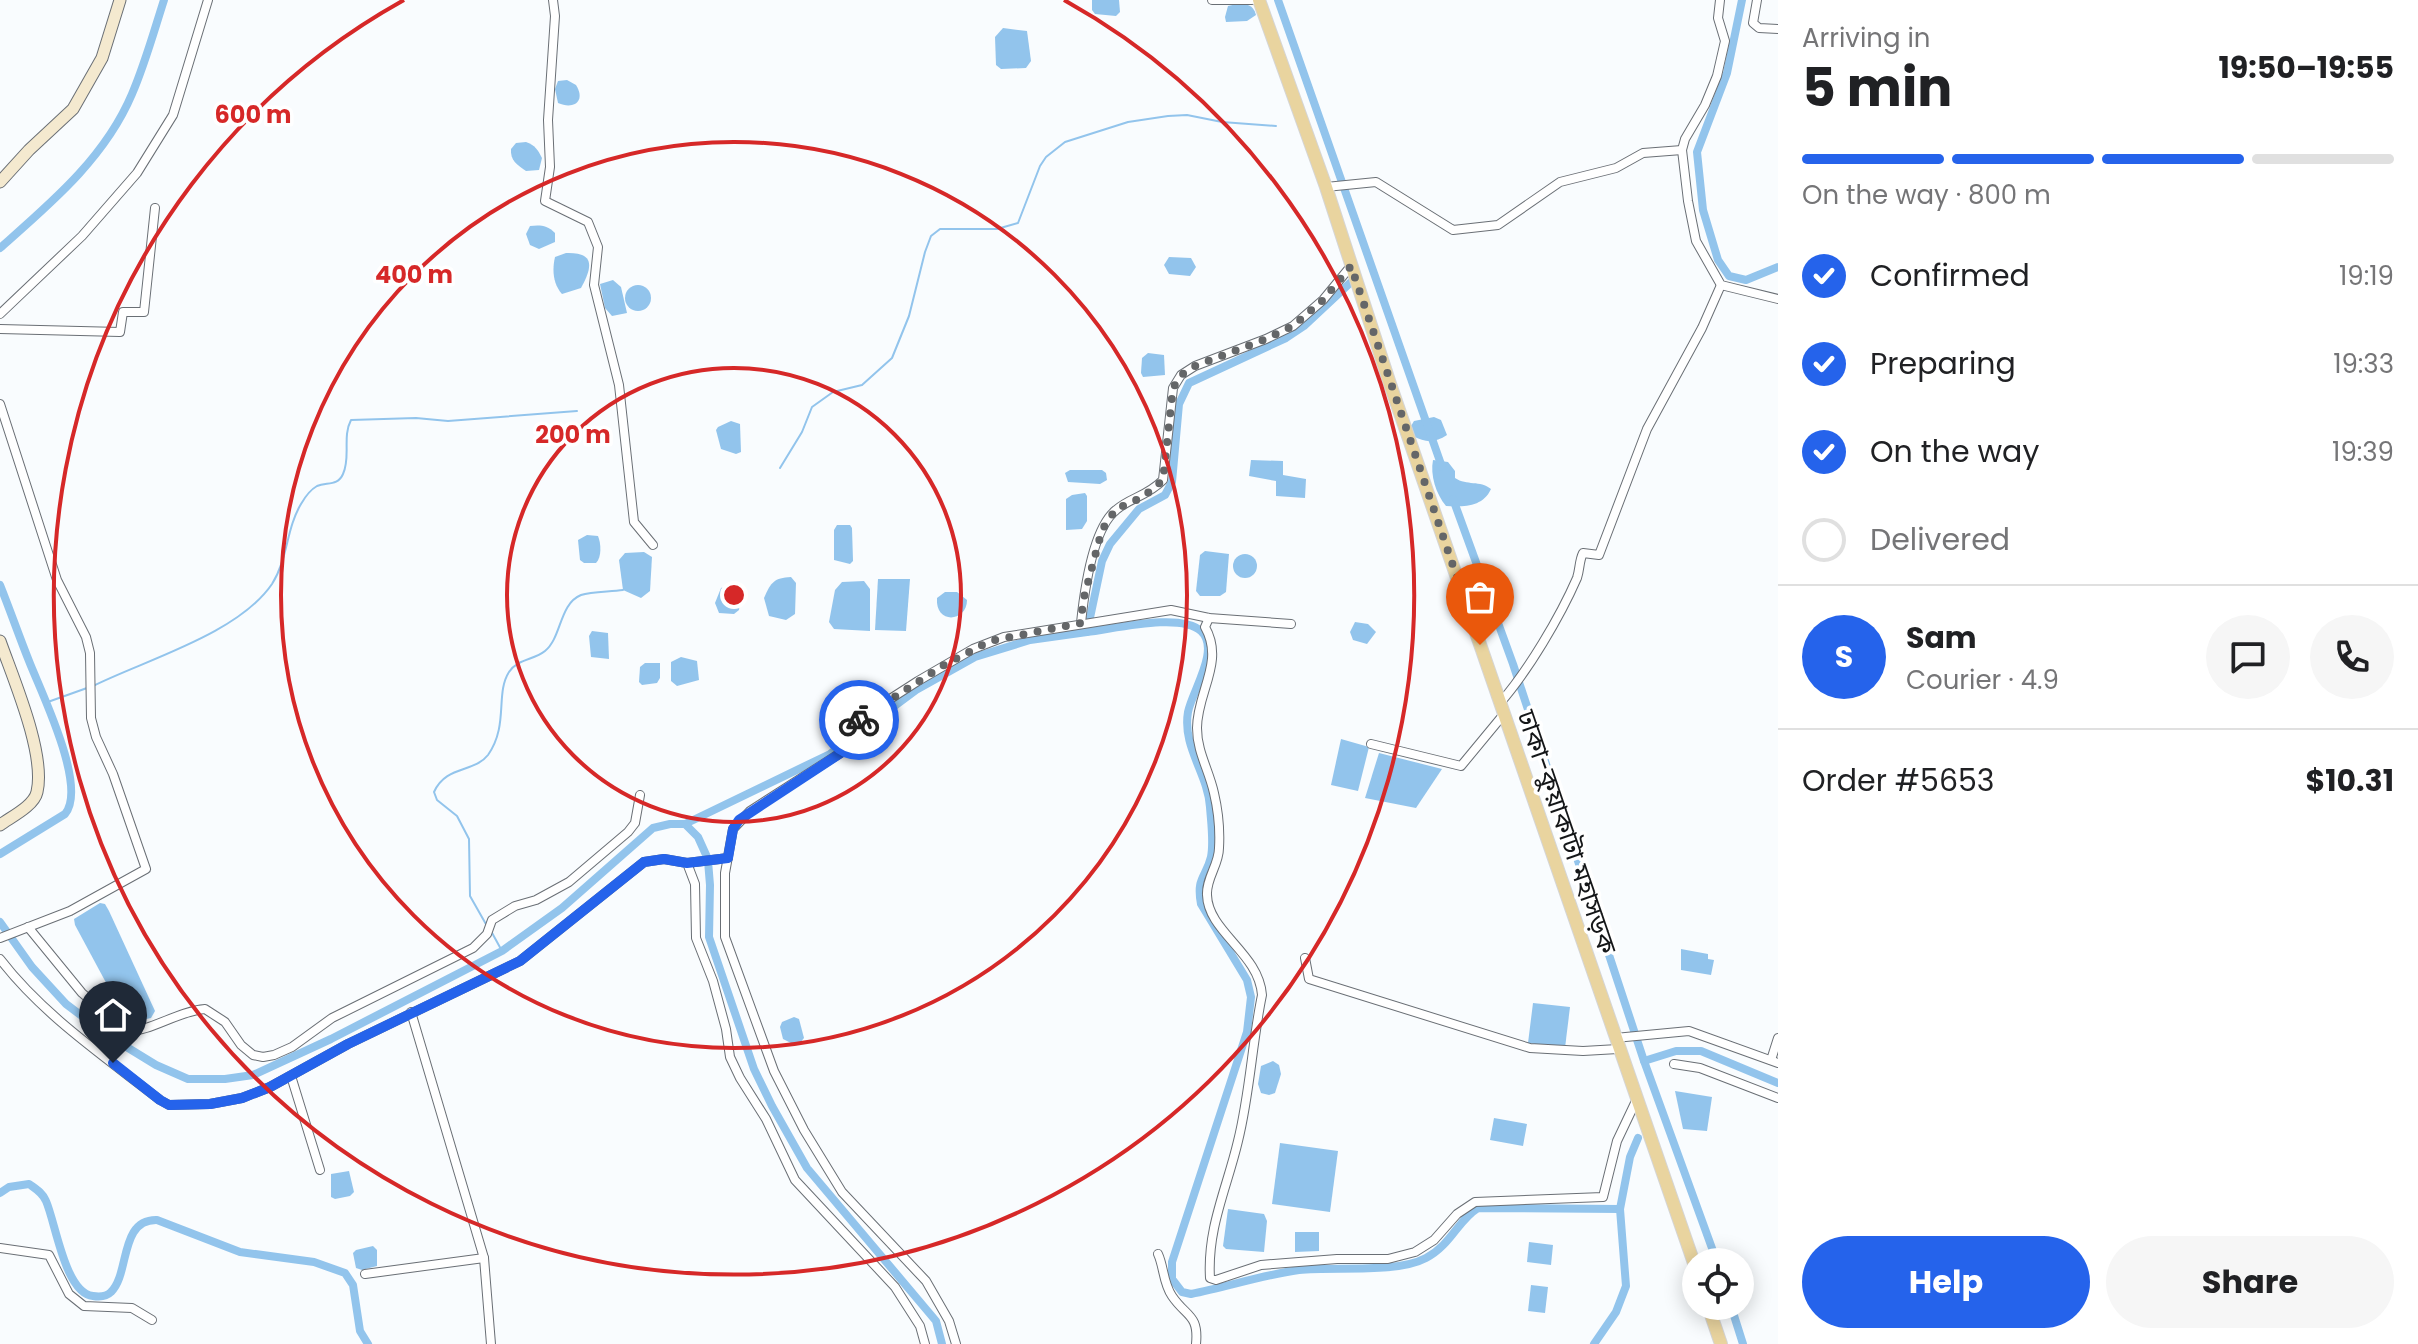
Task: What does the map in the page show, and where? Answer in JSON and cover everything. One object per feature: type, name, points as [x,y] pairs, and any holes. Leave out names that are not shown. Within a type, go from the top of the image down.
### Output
[{"type":"main road","name":"ঢাকা-কুয়াকাটা মহাসড়ক","points":[[1259,0],[1326,187],[1688,1248]]},
{"type":"main road","points":[[1713,1320],[1721,1344]]},
{"type":"street","points":[[0,182],[73,109],[102,58],[120,0]]},
{"type":"street","points":[[0,314],[82,236],[137,173],[173,115],[208,0]]},
{"type":"street","points":[[553,0],[555,16],[548,120],[550,167],[545,201],[588,222],[598,247],[594,285],[619,385],[634,522],[653,545]]},
{"type":"street","points":[[1212,0],[1252,0]]},
{"type":"street","points":[[1720,0],[1718,18],[1725,41],[1717,76],[1682,150],[1688,201],[1696,241],[1721,285],[1778,299]]},
{"type":"street","points":[[1757,0],[1753,23],[1759,28],[1778,29]]},
{"type":"street","points":[[1326,187],[1376,182],[1453,230],[1498,225],[1560,182],[1616,168],[1643,153],[1682,150]]},
{"type":"street","points":[[0,329],[120,332],[123,312],[144,312],[155,208]]},
{"type":"street","points":[[1081,623],[1083,601],[1102,530],[1116,509],[1143,497],[1163,480],[1173,388],[1181,375],[1195,366],[1293,326],[1323,300],[1351,266]]},
{"type":"street","points":[[1371,744],[1461,766],[1502,709],[1541,643],[1577,576],[1583,553],[1599,555],[1647,429],[1702,328],[1721,285]]},
{"type":"street","points":[[0,404],[57,580],[86,637],[96,737],[113,774],[146,869],[70,911],[2,938]]},
{"type":"street","points":[[956,1344],[949,1321],[926,1281],[857,1210],[828,1171],[774,1071],[725,937],[723,903],[733,829],[739,820],[859,741],[855,734],[856,723],[872,710],[944,665],[990,641],[1171,610],[1209,618],[1291,624]]},
{"type":"street","points":[[1209,618],[1205,627],[1212,641],[1212,665],[1199,707],[1197,732],[1200,755],[1215,793],[1219,852],[1208,885],[1207,899],[1216,919],[1250,960],[1262,995],[1239,1138],[1218,1205],[1210,1278],[1216,1280],[1261,1265],[1337,1259],[1388,1259],[1406,1255],[1434,1240],[1457,1214],[1475,1202],[1600,1198],[1605,1194],[1617,1141],[1636,1101]]},
{"type":"street","points":[[0,641],[32,736],[37,762],[37,792],[33,801],[0,825]]},
{"type":"street","points":[[28,927],[82,993],[127,1031],[136,1031],[178,1014],[205,1009],[225,1022],[247,1051],[263,1057],[283,1052],[332,1018],[473,948],[487,934],[492,920],[569,882],[635,823],[640,795]]},
{"type":"street","points":[[0,959],[44,1007],[160,1100],[169,1105],[210,1104],[242,1098],[291,1076],[411,1012],[520,961],[644,862],[664,859],[687,863],[728,858]]},
{"type":"street","points":[[687,863],[695,884],[696,938],[713,981],[730,1057],[740,1078],[766,1119],[795,1180],[895,1287],[920,1326],[925,1344]]},
{"type":"street","points":[[1305,958],[1309,979],[1530,1048],[1583,1051],[1676,1030],[1689,1031],[1774,1062],[1778,1038]]},
{"type":"street","points":[[411,1012],[484,1258],[491,1344]]},
{"type":"street","points":[[1674,1064],[1700,1068],[1778,1098]]},
{"type":"street","points":[[291,1076],[320,1170]]},
{"type":"street","points":[[0,1248],[49,1255],[69,1294],[84,1306],[132,1308],[152,1320]]},
{"type":"street","points":[[1158,1254],[1171,1296],[1194,1318],[1196,1344]]},
{"type":"street","points":[[365,1274],[484,1258]]},
{"type":"water","points":[[1092,0],[1119,0],[1120,12],[1116,16],[1095,14]]},
{"type":"water","points":[[1249,5],[1256,15],[1247,21],[1226,22],[1228,6]]},
{"type":"water","points":[[1003,28],[1027,31],[1031,61],[1026,68],[1001,69],[996,65],[995,37]]},
{"type":"water","points":[[567,80],[579,91],[579,100],[573,105],[558,103],[555,89],[558,81]]},
{"type":"water","points":[[526,142],[536,148],[542,158],[539,170],[526,171],[513,159],[511,149],[516,143]]},
{"type":"water","points":[[530,226],[549,228],[555,233],[555,242],[539,249],[530,245],[526,234]]},
{"type":"water","points":[[566,253],[583,255],[589,268],[581,288],[562,294],[555,281],[554,267],[555,257]]},
{"type":"water","points":[[1169,257],[1191,258],[1196,267],[1190,276],[1169,274],[1164,265]]},
{"type":"water","points":[[613,280],[621,287],[627,313],[612,316],[605,308],[600,284]]},
{"type":"water","points":[[638,285],[647,289],[651,298],[647,307],[638,311],[629,307],[625,298],[629,289]]},
{"type":"water","points":[[1148,353],[1164,355],[1165,375],[1143,377],[1142,358]]},
{"type":"water","points":[[1434,417],[1441,420],[1447,435],[1430,441],[1413,436],[1411,426],[1414,421]]},
{"type":"water","points":[[731,421],[740,424],[741,452],[736,454],[721,449],[716,430]]},
{"type":"water","points":[[1251,460],[1283,461],[1283,475],[1306,479],[1305,498],[1276,496],[1276,481],[1249,476]]},
{"type":"water","points":[[1433,460],[1448,462],[1455,471],[1455,478],[1491,489],[1488,495],[1478,503],[1446,506],[1435,484]]},
{"type":"water","points":[[1070,470],[1102,470],[1107,480],[1100,484],[1068,482],[1065,473]]},
{"type":"water","points":[[1085,493],[1087,521],[1082,529],[1066,530],[1066,499]]},
{"type":"water","points":[[837,525],[850,525],[852,528],[853,561],[850,564],[834,560],[834,530]]},
{"type":"water","points":[[587,535],[598,536],[599,539],[600,554],[596,563],[580,560],[578,540]]},
{"type":"water","points":[[1205,551],[1229,554],[1226,592],[1220,596],[1200,596],[1196,591],[1200,555]]},
{"type":"water","points":[[644,552],[652,557],[650,591],[641,598],[623,590],[619,560],[625,553]]},
{"type":"water","points":[[1245,554],[1254,557],[1257,566],[1254,575],[1245,578],[1236,575],[1233,566],[1236,557]]},
{"type":"water","points":[[791,577],[796,583],[795,614],[786,620],[769,616],[764,598],[769,588],[781,578]]},
{"type":"water","points":[[878,579],[910,579],[906,631],[875,630]]},
{"type":"water","points":[[864,581],[870,589],[870,631],[834,629],[829,622],[835,590],[842,582]]},
{"type":"water","points":[[728,585],[741,595],[739,610],[734,614],[719,613],[715,603],[721,588]]},
{"type":"water","points":[[945,592],[957,592],[967,600],[962,613],[951,617],[941,613],[937,598]]},
{"type":"water","points":[[1355,622],[1368,624],[1376,632],[1367,644],[1353,640],[1350,632]]},
{"type":"water","points":[[592,631],[608,633],[609,659],[591,657],[589,636]]},
{"type":"water","points":[[681,657],[697,661],[699,680],[677,686],[671,681],[671,662]]},
{"type":"water","points":[[645,663],[660,663],[657,683],[642,685],[639,682],[640,667]]},
{"type":"water","points":[[1341,739],[1369,747],[1358,791],[1331,785]]},
{"type":"water","points":[[1379,753],[1442,769],[1416,808],[1365,798]]},
{"type":"water","points":[[100,903],[105,904],[109,911],[155,1011],[151,1018],[133,1022],[125,1018],[75,925],[74,919]]},
{"type":"water","points":[[1681,949],[1708,954],[1708,959],[1714,960],[1711,975],[1681,970]]},
{"type":"water","points":[[1533,1003],[1570,1007],[1565,1048],[1528,1043]]},
{"type":"water","points":[[794,1017],[799,1019],[804,1038],[800,1043],[793,1044],[783,1039],[780,1027],[782,1022]]},
{"type":"water","points":[[1273,1061],[1279,1065],[1281,1074],[1275,1093],[1269,1095],[1261,1093],[1258,1084],[1261,1066]]},
{"type":"water","points":[[1675,1091],[1712,1097],[1707,1131],[1683,1129]]},
{"type":"water","points":[[1494,1118],[1527,1124],[1523,1146],[1490,1140]]},
{"type":"water","points":[[1280,1143],[1338,1151],[1330,1212],[1272,1204]]},
{"type":"water","points":[[349,1171],[354,1192],[350,1196],[331,1197],[331,1174]]},
{"type":"water","points":[[1228,1209],[1264,1214],[1267,1221],[1264,1252],[1226,1249],[1223,1246]]},
{"type":"water","points":[[1295,1232],[1319,1232],[1319,1251],[1295,1252]]},
{"type":"water","points":[[1529,1242],[1553,1245],[1551,1265],[1527,1262]]},
{"type":"water","points":[[373,1246],[377,1250],[377,1266],[362,1270],[356,1268],[353,1253]]},
{"type":"water","points":[[1531,1285],[1548,1287],[1545,1313],[1528,1311]]},
{"type":"waterway","points":[[0,248],[75,178],[107,139],[137,83],[164,0]]},
{"type":"waterway","points":[[1278,0],[1442,467]]},
{"type":"waterway","points":[[1742,0],[1727,73],[1697,152],[1703,210],[1718,260],[1729,276],[1746,280],[1778,267]]},
{"type":"waterway","points":[[780,468],[802,432],[812,407],[833,392],[862,385],[892,358],[909,316],[931,236],[940,229],[997,229],[1018,223],[1040,166],[1065,142],[1128,122],[1168,116],[1187,115],[1222,122],[1276,126]]},
{"type":"waterway","points":[[685,824],[830,754],[916,690],[975,657],[1030,640],[1087,632],[1102,561],[1110,544],[1139,509],[1165,495],[1172,482],[1179,404],[1189,383],[1286,338],[1304,326],[1350,283]]},
{"type":"waterway","points":[[93,686],[189,644],[257,602],[277,574],[292,524],[304,499],[317,486],[341,478],[351,420],[416,418],[448,421],[577,411]]},
{"type":"waterway","points":[[1453,499],[1513,664],[1644,1061],[1712,1248]]},
{"type":"waterway","points":[[0,585],[52,716],[71,783],[71,801],[65,814],[0,854]]},
{"type":"waterway","points":[[487,926],[470,896],[469,839],[457,816],[437,800],[434,792],[446,777],[475,765],[488,755],[498,732],[503,690],[509,672],[516,664],[541,654],[551,645],[564,613],[574,599],[585,594],[623,590]]},
{"type":"waterway","points":[[1087,632],[1146,623],[1178,623],[1201,631],[1208,648],[1204,670],[1188,712],[1187,725],[1205,783],[1212,825],[1211,857],[1201,883],[1201,904],[1247,980],[1251,997],[1247,1032],[1172,1262],[1172,1279],[1182,1292],[1191,1294],[1299,1270],[1382,1268],[1413,1263],[1435,1253],[1478,1208],[1620,1209]]},
{"type":"waterway","points":[[45,703],[87,688]]},
{"type":"waterway","points":[[0,922],[32,967],[66,1004],[107,1035],[156,1065],[188,1079],[225,1079],[253,1075],[331,1039],[502,951],[562,908],[653,828],[685,824],[698,837],[707,857]]},
{"type":"waterway","points":[[708,861],[709,937],[754,1069],[807,1168],[936,1321],[942,1344]]},
{"type":"waterway","points":[[491,931],[502,951]]},
{"type":"waterway","points":[[1644,1061],[1676,1051],[1701,1051],[1778,1083]]},
{"type":"waterway","points":[[1594,1344],[1616,1312],[1626,1286],[1620,1209],[1630,1157],[1638,1138]]},
{"type":"waterway","points":[[0,1193],[9,1187],[29,1184],[41,1193],[68,1271],[83,1292],[93,1296],[111,1292],[117,1284],[136,1228],[145,1222],[157,1220],[240,1252],[314,1262],[345,1273],[353,1285],[360,1331],[368,1344]]},
{"type":"waterway","points":[[1735,1320],[1743,1344]]},
{"type":"way so far","points":[[859,720],[944,665],[990,641],[1081,623],[1095,551],[1109,517],[1116,509],[1154,490],[1163,480],[1173,388],[1181,375],[1188,369],[1293,326],[1323,300],[1351,266],[1480,645]]},
{"type":"route","points":[[113,1063],[169,1105],[210,1104],[242,1098],[270,1087],[411,1012],[520,961],[644,862],[664,859],[687,863],[728,858],[733,829],[739,820],[859,741],[852,731],[859,720]]}]
